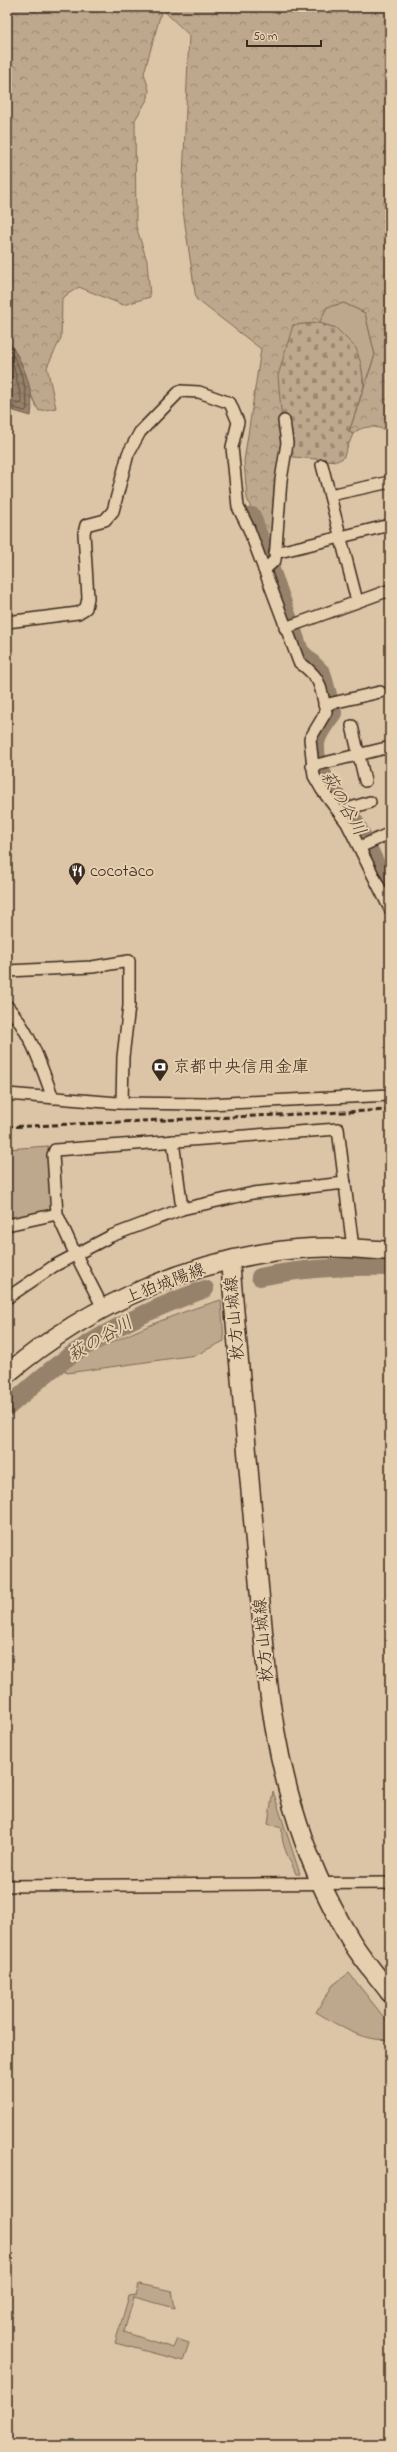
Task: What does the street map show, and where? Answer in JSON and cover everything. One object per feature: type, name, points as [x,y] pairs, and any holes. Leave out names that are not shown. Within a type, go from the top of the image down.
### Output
[{"type":"main road","name":"上狛城陽線","points":[[7,1374],[56,1336],[103,1308],[181,1275],[230,1261],[310,1248],[353,1248],[390,1251]]},
{"type":"main road","name":"枚方山城線","points":[[230,1261],[272,1722],[293,1812],[320,1883],[350,1940],[390,1993]]},
{"type":"street","points":[[7,622],[78,613],[86,608],[88,598],[84,533],[86,525],[105,520],[113,511],[128,454],[140,432],[180,391],[199,392],[230,402],[238,422],[232,447],[238,507],[268,566],[285,628],[299,662],[315,673],[328,704],[326,712],[310,739],[322,790],[345,812],[363,846],[390,909]]},
{"type":"street","points":[[268,566],[275,560],[281,480],[287,443],[284,421]]},
{"type":"street","points":[[322,465],[357,601]]},
{"type":"street","points":[[330,496],[390,482]]},
{"type":"street","points":[[275,553],[390,525]]},
{"type":"street","points":[[285,628],[390,590]]},
{"type":"street","points":[[328,704],[380,692]]},
{"type":"street","points":[[352,726],[365,781]]},
{"type":"street","points":[[316,765],[390,747]]},
{"type":"street","points":[[345,812],[370,802]]},
{"type":"street","points":[[363,846],[390,833]]},
{"type":"street","points":[[7,971],[92,967],[129,961],[129,1006],[123,1057],[122,1103]]},
{"type":"street","points":[[7,1006],[28,1035],[53,1098]]},
{"type":"street","points":[[7,1094],[122,1103],[208,1104],[390,1095]]},
{"type":"street","points":[[103,1308],[57,1214],[53,1155],[54,1150],[338,1129],[353,1248]]},
{"type":"street","points":[[173,1141],[182,1209]]},
{"type":"street","points":[[7,1298],[30,1281],[76,1254],[111,1236],[182,1209],[253,1193],[345,1183]]},
{"type":"street","points":[[7,1225],[57,1214]]},
{"type":"street","points":[[7,1886],[390,1882]]},
{"type":"green space","points":[[7,7],[390,7],[390,432],[381,428],[366,427],[353,434],[349,432],[375,355],[365,313],[344,303],[327,307],[319,323],[293,325],[284,445],[272,544],[266,547],[247,498],[244,461],[261,349],[196,299],[182,204],[189,35],[162,9],[144,73],[149,90],[148,98],[135,120],[136,226],[147,261],[150,297],[123,305],[79,287],[62,298],[61,338],[47,367],[56,408],[39,411],[34,402],[14,349],[7,340]]},
{"type":"green space","points":[[344,303],[365,313],[375,355],[364,386],[361,364],[336,328],[319,323],[327,307]]},
{"type":"green space","points":[[319,323],[336,328],[356,348],[361,364],[364,386],[349,432],[353,434],[343,458],[337,461],[283,456],[284,445],[278,376],[293,325]]},
{"type":"green space","points":[[48,1146],[52,1205],[48,1211],[7,1219],[7,1149]]},
{"type":"green space","points":[[221,1300],[224,1341],[196,1355],[67,1373],[63,1367],[140,1329],[180,1313]]},
{"type":"green space","points":[[273,1791],[300,1874],[296,1874],[286,1852],[282,1840],[282,1828],[268,1824]]},
{"type":"green space","points":[[349,1973],[390,2025],[390,2039],[380,2040],[361,2036],[316,2012],[333,1985]]},
{"type":"green space","points":[[139,2284],[172,2291],[175,2308],[134,2297],[124,2332],[173,2348],[177,2339],[189,2343],[183,2361],[115,2343],[129,2296],[136,2295]]},
{"type":"water","points":[[7,340],[23,366],[31,396],[31,416],[7,409]]},
{"type":"waterway","name":"萩の谷川","points":[[252,516],[289,620]]},
{"type":"waterway","name":"萩の谷川","points":[[293,631],[300,651],[322,673],[333,713],[322,728],[316,741],[319,765],[327,782],[356,824],[390,893]]},
{"type":"waterway","name":"萩の谷川","points":[[260,1277],[325,1268],[390,1267]]},
{"type":"waterway","name":"萩の谷川","points":[[7,1408],[37,1381],[91,1342],[166,1304],[205,1289]]},
{"type":"railway","points":[[7,1127],[390,1110]]},
{"type":"place","name":"cocotaco","points":[[77,886]]},
{"type":"place","name":"京都中央信用金庫","points":[[160,1082]]}]
